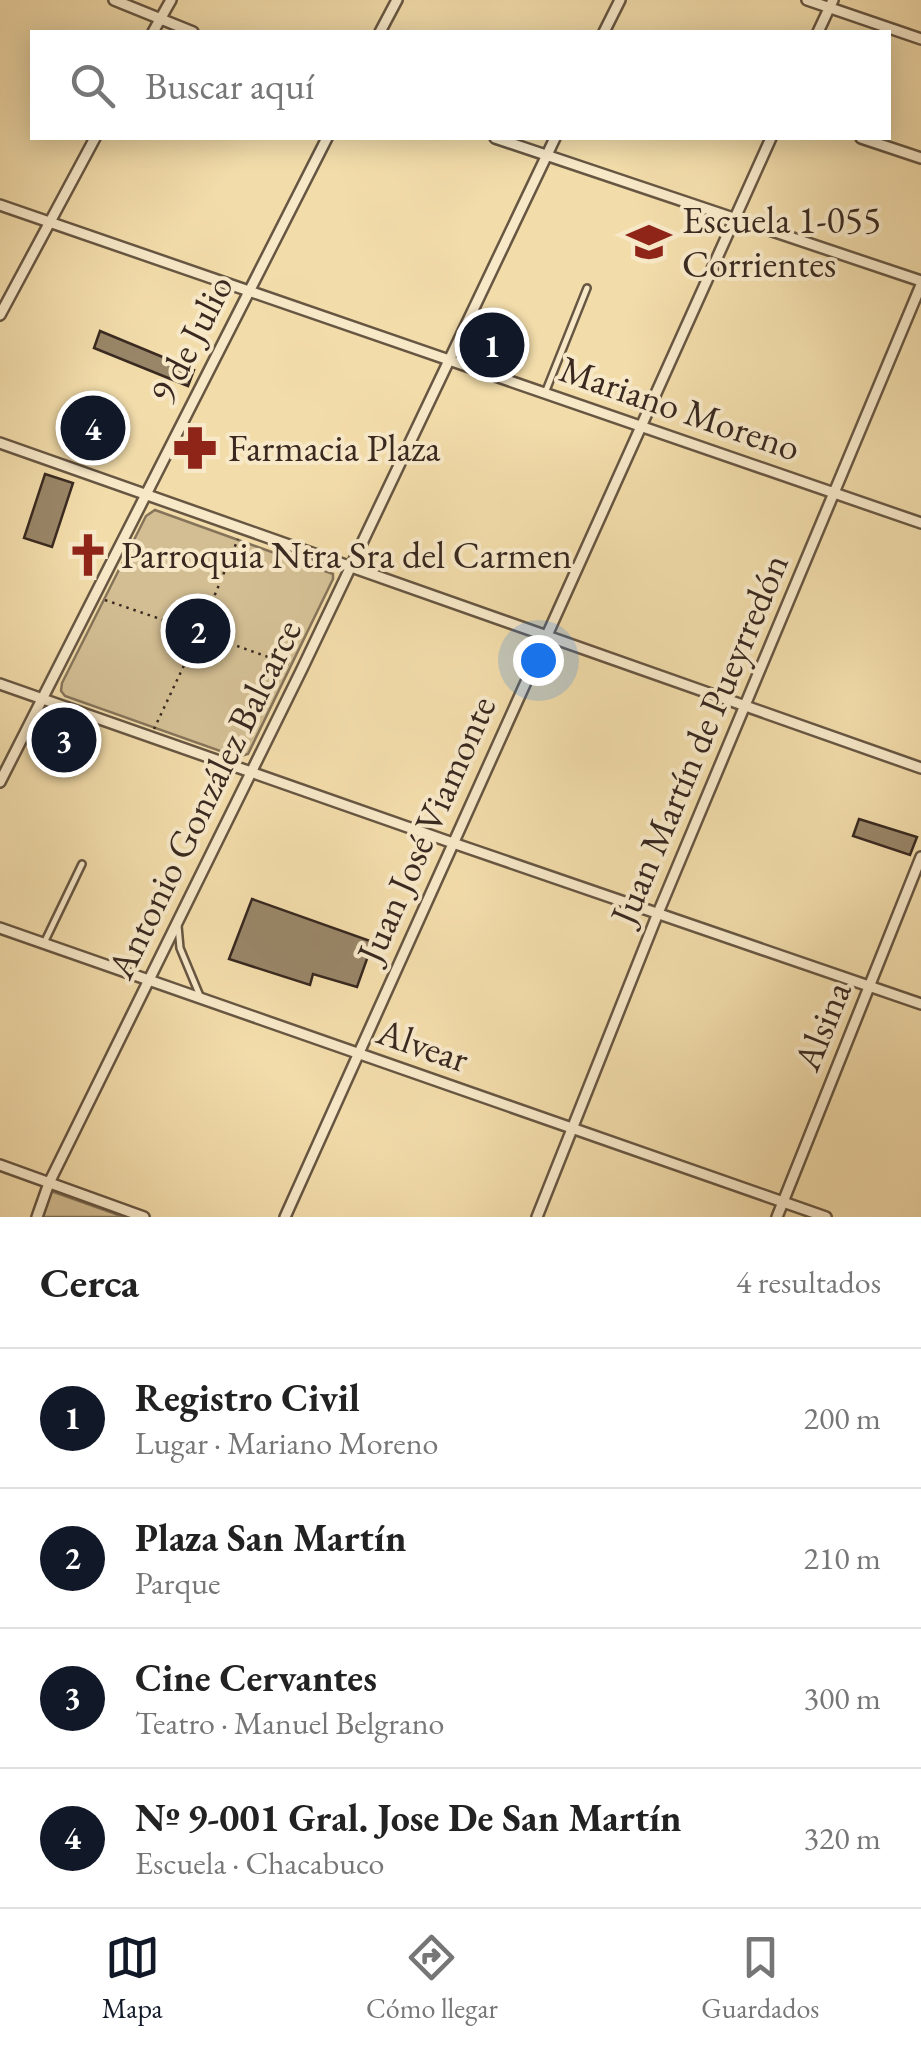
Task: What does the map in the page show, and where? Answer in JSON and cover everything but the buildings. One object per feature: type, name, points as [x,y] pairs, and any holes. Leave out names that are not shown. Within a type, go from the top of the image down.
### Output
[{"type":"street","points":[[114,0],[186,30]]},
{"type":"street","points":[[154,30],[171,0]]},
{"type":"street","points":[[381,30],[396,0]]},
{"type":"street","points":[[605,30],[620,0]]},
{"type":"street","points":[[806,0],[831,4],[921,38]]},
{"type":"street","points":[[819,30],[831,4]]},
{"type":"street","points":[[0,315],[95,140]]},
{"type":"street","name":"9 de Julio","points":[[0,782],[326,140]]},
{"type":"street","points":[[501,140],[921,283]]},
{"type":"street","name":"Antonio González Balcarce","points":[[37,1217],[49,1183],[302,669],[554,140]]},
{"type":"street","name":"Juan José Viamonte","points":[[286,1217],[771,140]]},
{"type":"street","points":[[867,140],[921,158]]},
{"type":"street","name":"Mariano Moreno","points":[[0,206],[921,523]]},
{"type":"street","name":"Juan Martín de Pueyrredón","points":[[537,1217],[658,913],[921,283]]},
{"type":"street","points":[[0,442],[921,768]]},
{"type":"street","points":[[0,684],[921,1004]]},
{"type":"street","name":"Alsina","points":[[778,1217],[921,857]]},
{"type":"street","name":"Alvear","points":[[0,928],[826,1217]]},
{"type":"street","points":[[0,1165],[144,1217]]},
{"type":"lane","points":[[545,393],[586,288]]},
{"type":"lane","points":[[44,943],[82,864]]},
{"type":"lane","points":[[178,924],[180,948],[202,998]]},
{"type":"path","points":[[209,609],[242,528]]},
{"type":"path","points":[[94,596],[172,624]]},
{"type":"path","points":[[190,607],[209,609],[222,622],[222,641],[212,655],[200,660],[188,658],[174,647],[172,624],[179,613],[190,607]]},
{"type":"path","points":[[222,641],[302,669]]},
{"type":"path","points":[[150,737],[188,658]]},
{"type":"shaded area","points":[[155,510],[333,574],[248,754],[237,757],[65,696],[61,691],[146,516]]},
{"type":"shaded area","points":[[51,1191],[124,1217],[43,1217]]},
{"type":"place","name":"Escuela 1-055 Corrientes","points":[[649,242]]},
{"type":"place","name":"Registro Civil","points":[[492,345]]},
{"type":"place","name":"Nº 9-001 Gral. Jose De San Martín","points":[[93,428]]},
{"type":"place","name":"Farmacia Plaza","points":[[195,448]]},
{"type":"place","name":"Parroquia Ntra Sra del Carmen","points":[[88,555]]},
{"type":"place","name":"Plaza San Martín","points":[[198,631]]},
{"type":"place","name":"Cine Cervantes","points":[[64,740]]}]
